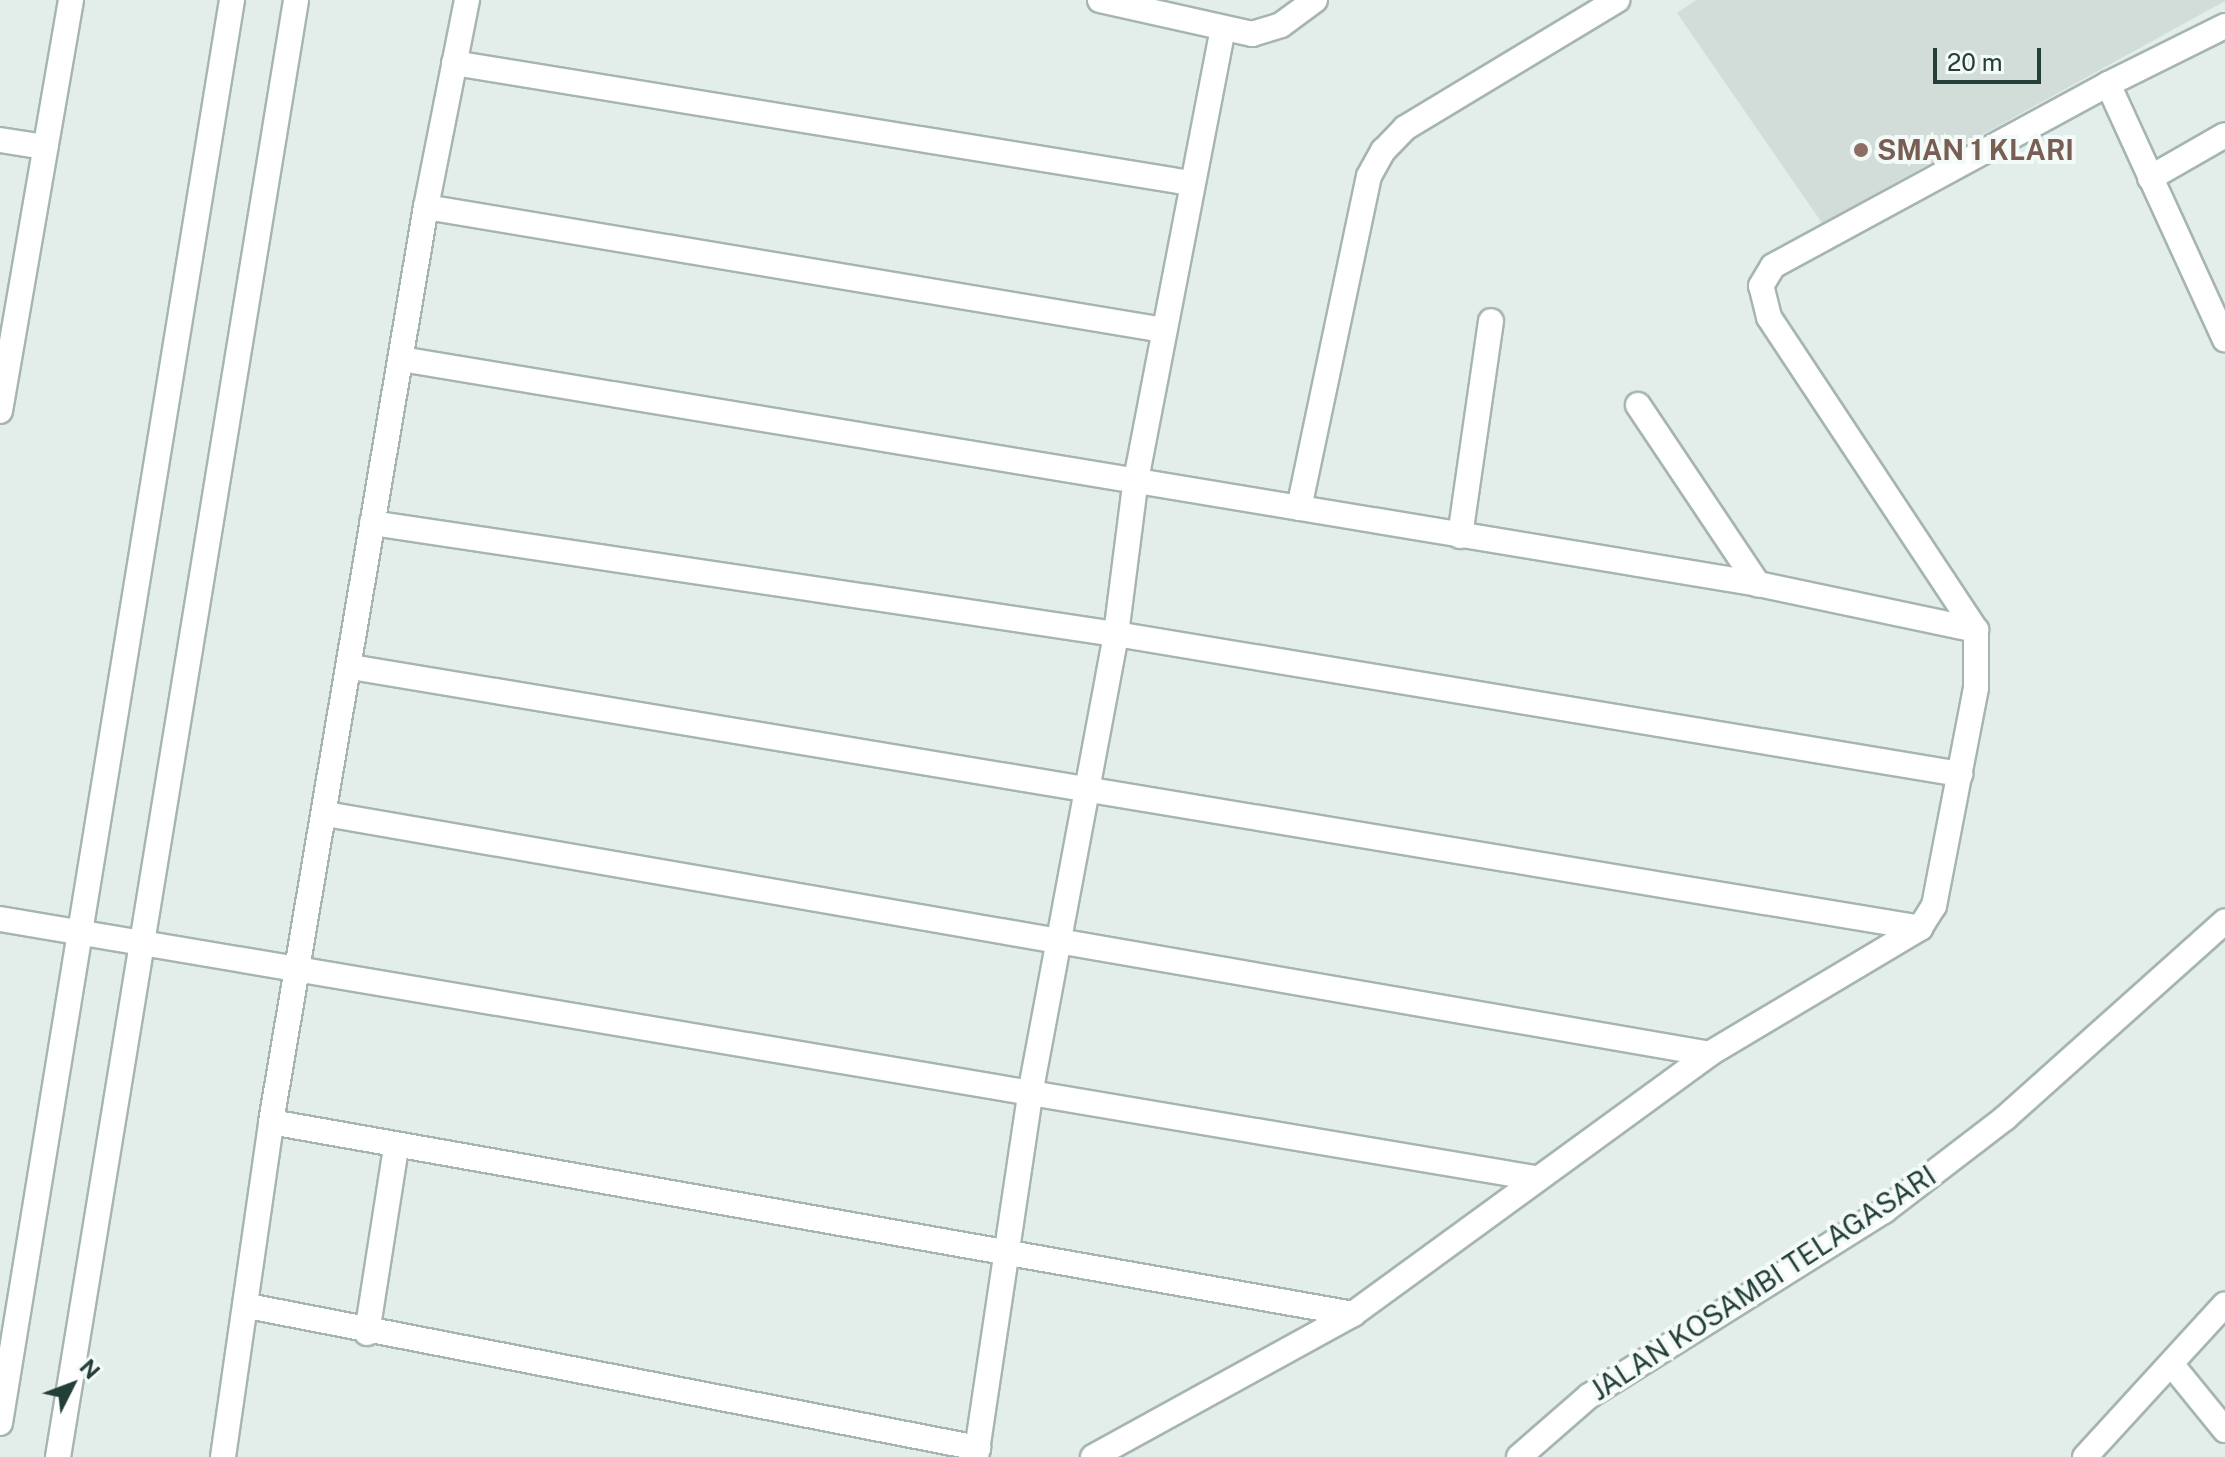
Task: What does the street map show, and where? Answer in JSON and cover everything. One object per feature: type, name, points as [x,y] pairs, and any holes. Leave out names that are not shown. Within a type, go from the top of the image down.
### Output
[{"type":"street","points":[[0,411],[71,0]]},
{"type":"street","points":[[0,1423],[232,0]]},
{"type":"street","points":[[58,1457],[138,945],[296,0]]},
{"type":"street","points":[[223,1457],[248,1306],[271,1122],[301,972],[426,207],[467,0]]},
{"type":"street","points":[[1100,0],[1222,32],[1281,25],[1315,0]]},
{"type":"street","points":[[1299,508],[1369,176],[1383,151],[1405,128],[1617,0]]},
{"type":"street","points":[[1093,1457],[1353,1314],[1535,1178],[1709,1054],[1920,928],[1934,906],[1960,774],[1976,688],[1976,630],[1769,317],[1761,286],[1773,266],[2108,84],[2225,26]]},
{"type":"street","points":[[248,1306],[367,1333],[977,1453],[1031,1089],[1116,634],[1135,485],[1190,183],[1222,32]]},
{"type":"street","points":[[454,63],[1190,183]]},
{"type":"street","points":[[2108,84],[2224,335]]},
{"type":"street","points":[[2150,178],[2225,135]]},
{"type":"street","points":[[0,140],[45,147]]},
{"type":"street","points":[[426,207],[1163,330]]},
{"type":"street","points":[[1460,536],[1491,321]]},
{"type":"street","points":[[401,359],[1135,485],[1299,508],[1758,584],[1976,630]]},
{"type":"street","points":[[1638,405],[1758,584]]},
{"type":"street","points":[[372,523],[1116,634],[1960,774]]},
{"type":"street","points":[[351,667],[1920,928]]},
{"type":"street","points":[[326,814],[1058,946],[1709,1054]]},
{"type":"street","points":[[0,919],[81,936],[1031,1089],[1535,1178]]},
{"type":"street","name":"JALAN KOSAMBI TELAGASARI","points":[[1530,1453],[1601,1387],[1908,1192],[2005,1118],[2225,921]]},
{"type":"street","points":[[271,1122],[396,1148],[1353,1314]]},
{"type":"street","points":[[367,1333],[396,1148]]},
{"type":"street","points":[[2085,1457],[2225,1304]]},
{"type":"street","points":[[2172,1365],[2225,1430]]},
{"type":"shaded area","name":"SMAN 1 KLARI","points":[[1696,0],[2225,1],[1822,223],[1677,13]]},
{"type":"place","name":"SMAN 1 KLARI","points":[[1861,150]]}]
